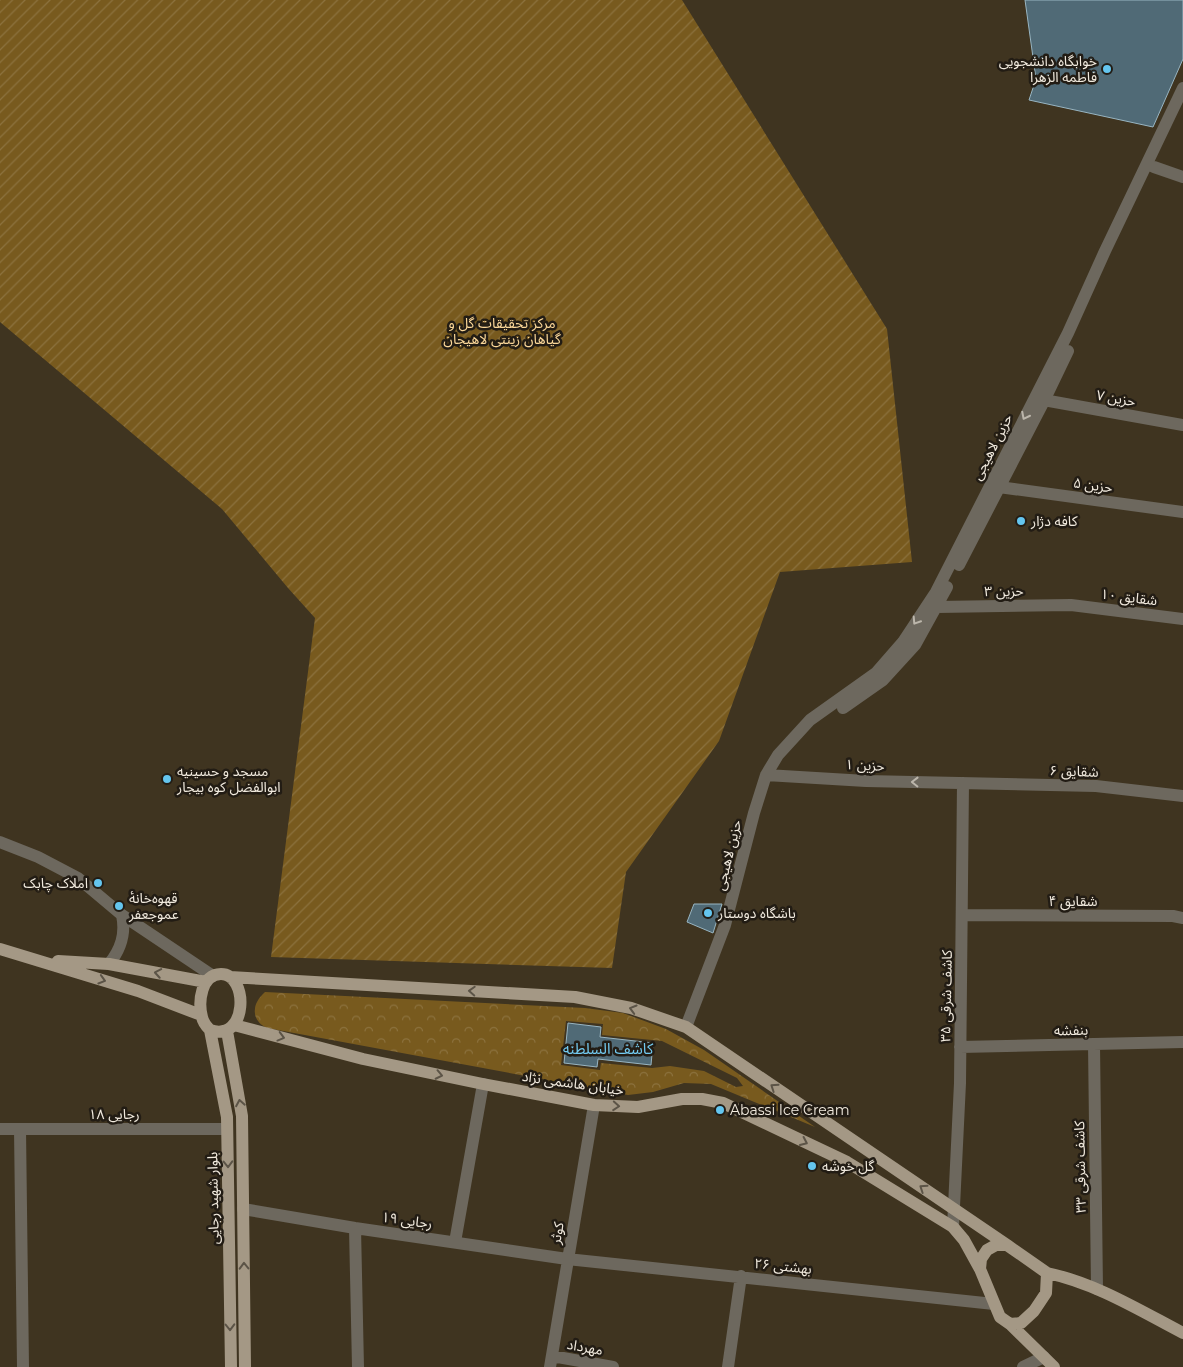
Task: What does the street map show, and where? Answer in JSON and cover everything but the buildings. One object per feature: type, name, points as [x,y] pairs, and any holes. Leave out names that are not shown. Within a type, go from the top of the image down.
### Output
[{"type":"main road","points":[[0,950],[138,990],[201,1015]]},
{"type":"main road","points":[[38,960],[109,964],[210,979],[220,974],[230,977],[575,997],[632,1008],[686,1027],[1047,1273],[1070,1278],[1097,1289],[1183,1333]]},
{"type":"main road","points":[[230,977],[236,983],[240,1004],[231,1028],[234,1072],[242,1116],[246,1367]]},
{"type":"main road","points":[[210,979],[200,1002],[204,1023],[210,1030],[218,1033],[231,1028]]},
{"type":"main road","name":"خیابان هاشمی نژاد","points":[[231,1028],[364,1059],[594,1105],[638,1107],[689,1099],[702,1099],[723,1103],[847,1162],[953,1227],[964,1240],[980,1269]]},
{"type":"main road","name":"بلوار شهید رجایی","points":[[210,1030],[227,1117],[230,1367]]},
{"type":"main road","points":[[220,1079],[222,1069],[224,1068],[234,1072]]},
{"type":"main road","points":[[1007,1245],[996,1245],[987,1250],[981,1259],[980,1269],[1000,1317],[1010,1324],[1054,1367]]},
{"type":"main road","points":[[1010,1324],[1021,1323],[1040,1303],[1046,1293],[1047,1273]]},
{"type":"street","name":"حزین لاهیجی","points":[[766,775],[809,731],[883,680],[915,645],[999,488],[1105,251],[1183,88]]},
{"type":"street","name":"حزین لاهیجی","points":[[686,1027],[725,925],[754,813],[766,775],[778,755],[810,720],[876,673],[903,642],[936,592],[1039,399],[1183,106]]},
{"type":"street","points":[[1154,167],[1183,177]]},
{"type":"street","name":"حزین ۷","points":[[1039,399],[1183,425]]},
{"type":"street","name":"حزین ۵","points":[[999,488],[1183,512]]},
{"type":"street","name":"حزین ۳","points":[[937,607],[1071,605]]},
{"type":"street","name":"شقایق ۱۰","points":[[1071,605],[1183,619]]},
{"type":"street","name":"حزین ۱","points":[[766,775],[866,781],[963,783]]},
{"type":"street","name":"شقایق ۶","points":[[963,783],[1096,786],[1183,796]]},
{"type":"street","name":"کاشف شرقی ۳۵","points":[[953,1227],[960,1047],[963,783]]},
{"type":"street","points":[[0,842],[38,857],[78,878],[122,915],[210,979]]},
{"type":"street","points":[[109,964],[116,955],[123,937],[122,915]]},
{"type":"street","name":"شقایق ۴","points":[[962,915],[1173,916],[1183,918]]},
{"type":"street","name":"بنفشه","points":[[960,1047],[1183,1042]]},
{"type":"street","name":"کاشف شرقی ۳۳","points":[[1094,1044],[1097,1289]]},
{"type":"street","points":[[455,1242],[483,1084]]},
{"type":"street","name":"کوثر","points":[[551,1361],[594,1105]]},
{"type":"street","name":"رجایی ۱۸","points":[[0,1128],[227,1129]]},
{"type":"street","points":[[20,1129],[23,1367]]},
{"type":"street","name":"رجایی ۱۹","points":[[244,1209],[355,1228],[567,1259]]},
{"type":"street","points":[[355,1228],[358,1367]]},
{"type":"street","name":"بهشتی ۲۶","points":[[567,1259],[994,1304]]},
{"type":"street","points":[[728,1367],[740,1276]]},
{"type":"street","points":[[1023,1367],[1044,1357]]},
{"type":"street","name":"مهرداد","points":[[551,1361],[613,1367]]},
{"type":"green space","name":"مرکز تحقیقات گل و گیاهان زینتی لاهیجان","points":[[0,0],[682,0],[887,329],[912,562],[780,572],[719,741],[626,872],[612,968],[271,957],[315,618],[222,509],[0,322]]},
{"type":"green space","points":[[265,992],[585,1008],[623,1013],[666,1029],[704,1050],[815,1127],[711,1084],[684,1083],[653,1092],[628,1095],[267,1028],[255,1016],[255,1006]],"holes":[[[566,1021],[603,1024],[602,1035],[662,1041],[737,1078],[743,1086],[736,1087],[704,1071],[670,1066],[652,1068],[601,1063],[600,1070],[561,1065]]]},
{"type":"place","name":"خوابگاه دانشجویی فاطمه الزهرا","points":[[1107,69]]},
{"type":"place","name":"کافه دژار","points":[[1021,521]]},
{"type":"place","name":"مسجد و حسینیه ابوالفضل کوه بیجار","points":[[167,779]]},
{"type":"place","name":"املاک چابک","points":[[98,883]]},
{"type":"place","name":"قهوه‌خانهٔ عموجعفر","points":[[119,906]]},
{"type":"place","name":"باشگاه دوستار","points":[[708,913]]},
{"type":"place","name":"Abassi Ice Cream","points":[[720,1110]]},
{"type":"place","name":"گل خوشه","points":[[812,1166]]},
{"type":"district","name":"کاشف السلطنه","points":[[608,1049]]}]
